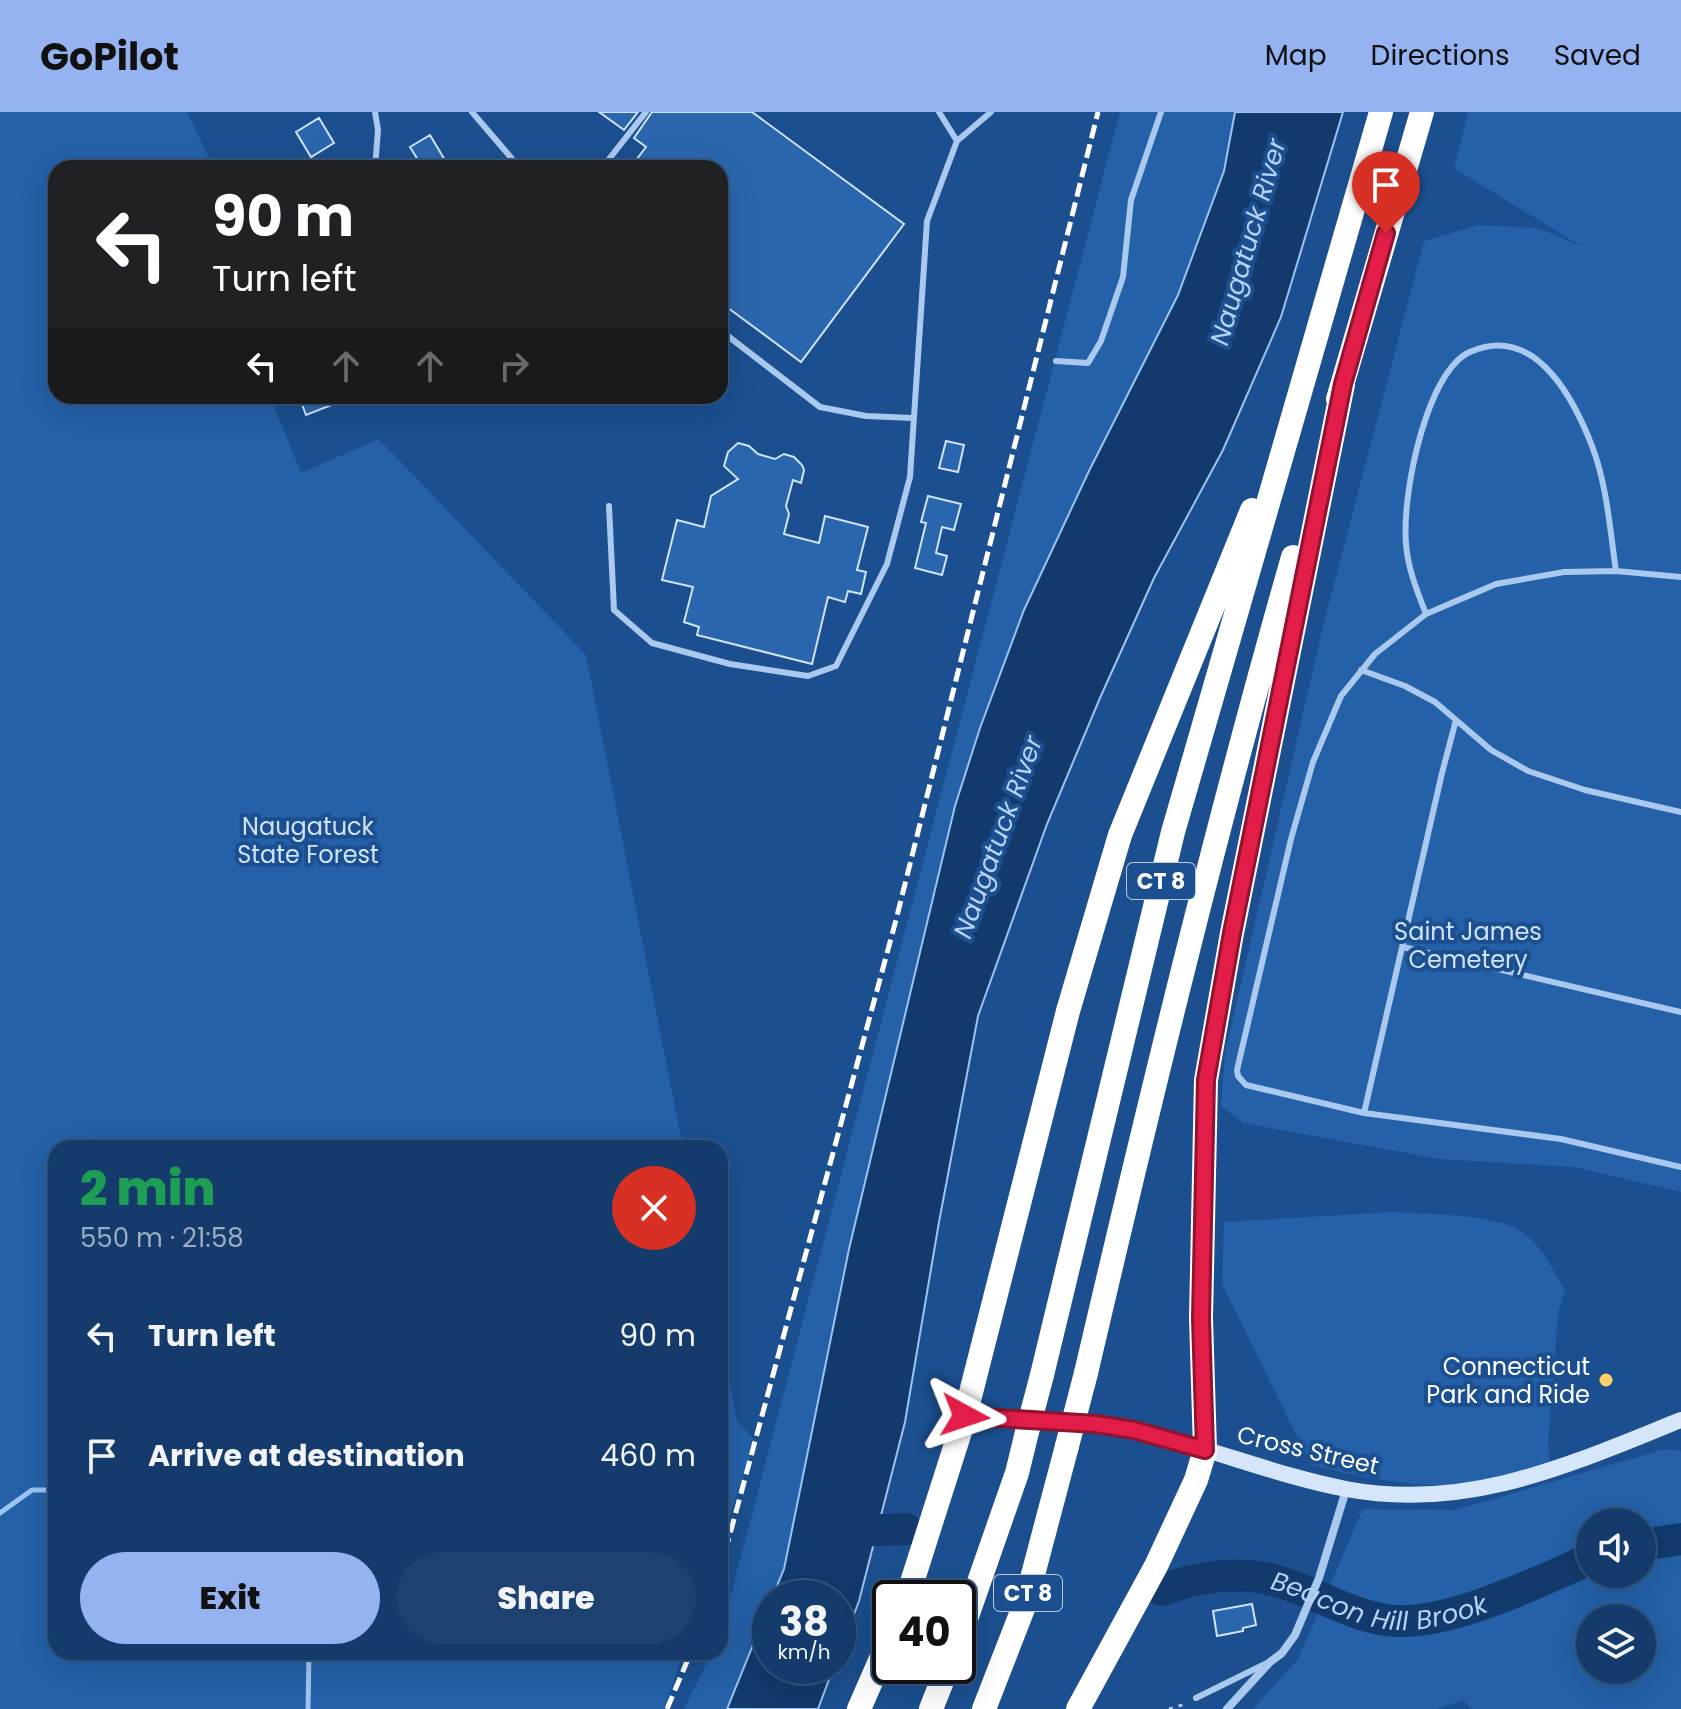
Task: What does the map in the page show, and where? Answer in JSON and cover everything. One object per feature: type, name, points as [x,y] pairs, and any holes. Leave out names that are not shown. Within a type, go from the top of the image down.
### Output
[{"type":"highway","name":"CT 8","points":[[976,1590],[1017,1473],[1173,832],[1381,112]]},
{"type":"highway","name":"CT 8","points":[[984,1709],[1026,1601],[1086,1373],[1162,1050],[1240,745],[1422,112]]},
{"type":"highway","points":[[1078,1709],[1156,1566],[1196,1480],[1205,1450],[1201,1318],[1206,1080],[1232,933],[1343,384]]},
{"type":"highway","points":[[913,1580],[965,1416],[1068,1011],[1120,835],[1299,393]]},
{"type":"highway","points":[[859,1709],[872,1679]]},
{"type":"highway","points":[[931,1709],[941,1684]]},
{"type":"street","name":"Cross Street","points":[[965,1416],[1096,1424],[1134,1430],[1347,1489],[1414,1494],[1448,1493],[1506,1484],[1681,1420]]},
{"type":"street","points":[[1227,1709],[1282,1653],[1295,1635],[1319,1578],[1347,1489]]},
{"type":"lane","points":[[375,112],[378,130],[376,160]]},
{"type":"lane","points":[[472,112],[513,160]]},
{"type":"lane","points":[[608,160],[646,112]]},
{"type":"lane","points":[[939,112],[957,141]]},
{"type":"lane","points":[[609,506],[614,610],[652,643],[730,664],[808,676],[836,666],[887,564],[910,477],[927,221],[957,141],[991,112]]},
{"type":"lane","points":[[1056,361],[1088,363],[1101,341],[1123,277],[1131,200],[1161,112]]},
{"type":"lane","points":[[728,336],[820,407],[866,416],[913,418]]},
{"type":"lane","points":[[1426,614],[1412,579],[1406,540],[1414,465],[1430,401],[1459,358],[1477,348],[1496,344],[1524,350],[1541,362],[1561,388],[1592,446],[1600,471],[1616,571]]},
{"type":"lane","points":[[1681,577],[1616,571],[1539,575],[1496,584],[1426,614],[1375,654],[1341,696],[1313,762],[1291,839],[1237,1070],[1246,1085],[1364,1113],[1561,1139],[1681,1167]]},
{"type":"lane","points":[[1361,670],[1435,702],[1491,750],[1528,771],[1585,790],[1681,812]]},
{"type":"lane","points":[[1364,1113],[1456,720]]},
{"type":"lane","points":[[1403,947],[1681,1012]]},
{"type":"lane","points":[[1196,1698],[1270,1662]]},
{"type":"path","points":[[1169,1709],[1196,1698]]},
{"type":"green space","name":"Naugatuck State Forest","points":[[0,112],[187,112],[210,160],[48,160],[48,404],[273,404],[301,473],[379,439],[586,655],[681,1140],[48,1140],[48,1660],[681,1660],[664,1709],[0,1709]]},
{"type":"green space","points":[[1120,112],[1235,112],[1224,171],[1178,295],[1089,471],[1024,610],[955,806],[849,1249],[784,1569],[779,1580],[752,1580],[752,1646],[726,1709],[684,1709],[708,1660],[728,1660],[728,1606]]},
{"type":"green space","name":"Saint James Cemetery","points":[[1468,112],[1681,112],[1681,1192],[1574,1167],[1439,1159],[1243,1123],[1221,1106],[1225,1053],[1323,626],[1424,241],[1478,225],[1538,228],[1581,246],[1454,168]]},
{"type":"green space","points":[[1392,1212],[1459,1216],[1510,1225],[1535,1243],[1546,1258],[1565,1290],[1558,1313],[1548,1444],[1550,1463],[1502,1479],[1455,1486],[1382,1480],[1311,1465],[1222,1284],[1224,1222]]},
{"type":"green space","points":[[728,1375],[737,1420],[755,1441],[728,1520]]},
{"type":"green space","points":[[1665,1449],[1681,1451],[1681,1709],[1472,1709],[1463,1700],[1437,1709],[1253,1709],[1298,1659],[1363,1509],[1455,1510]]},
{"type":"water","name":"Naugatuck River","points":[[1235,112],[1343,112],[1281,317],[1223,450],[1154,578],[1100,698],[1047,824],[978,1016],[905,1422],[856,1609],[856,1580],[779,1580],[849,1249],[955,806],[1024,610],[1089,471],[1178,295],[1224,171]]},
{"type":"water","points":[[752,1647],[752,1684],[827,1684],[818,1709],[727,1709]]},
{"type":"building","points":[[599,112],[638,112],[624,130]]},
{"type":"building","points":[[652,112],[752,112],[904,224],[801,362],[728,308],[728,160],[636,160],[646,147],[634,138]]},
{"type":"building","points":[[319,118],[334,143],[311,157],[296,132]]},
{"type":"building","points":[[430,135],[445,160],[418,160],[410,147]]},
{"type":"building","points":[[302,404],[334,404],[306,415]]},
{"type":"building","points":[[946,441],[964,445],[958,472],[939,468]]},
{"type":"building","points":[[738,443],[775,459],[784,454],[794,457],[802,465],[801,483],[793,480],[786,506],[789,514],[784,534],[819,543],[825,516],[868,527],[857,570],[866,572],[861,594],[848,591],[845,602],[828,597],[812,664],[697,635],[699,627],[684,622],[693,587],[662,580],[677,520],[704,527],[711,496],[738,479],[724,466],[728,452]]},
{"type":"building","points":[[928,496],[961,504],[954,530],[942,527],[936,553],[947,556],[942,575],[915,568],[926,523],[921,522]]},
{"type":"building","points":[[1252,1604],[1256,1625],[1217,1636],[1213,1611]]},
{"type":"waterway","points":[[0,1513],[32,1490],[48,1490]]},
{"type":"waterway","name":"Beacon Hill Brook","points":[[834,1532],[906,1529]]},
{"type":"waterway","name":"Beacon Hill Brook","points":[[1656,1543],[1681,1539]]},
{"type":"waterway","name":"Beacon Hill Brook","points":[[1162,1590],[1218,1576],[1247,1576],[1290,1585],[1372,1617],[1409,1621],[1435,1618],[1490,1602],[1576,1565]]},
{"type":"waterway","points":[[308,1709],[309,1660]]},
{"type":"railway","points":[[728,1541],[896,920],[1098,112]]},
{"type":"railway","points":[[667,1709],[688,1660]]},
{"type":"place","name":"Connecticut Park and Ride","points":[[1606,1380]]},
{"type":"route","points":[[965,1416],[1096,1424],[1134,1430],[1205,1450],[1201,1318],[1206,1080],[1232,933],[1343,384],[1386,233]]}]
